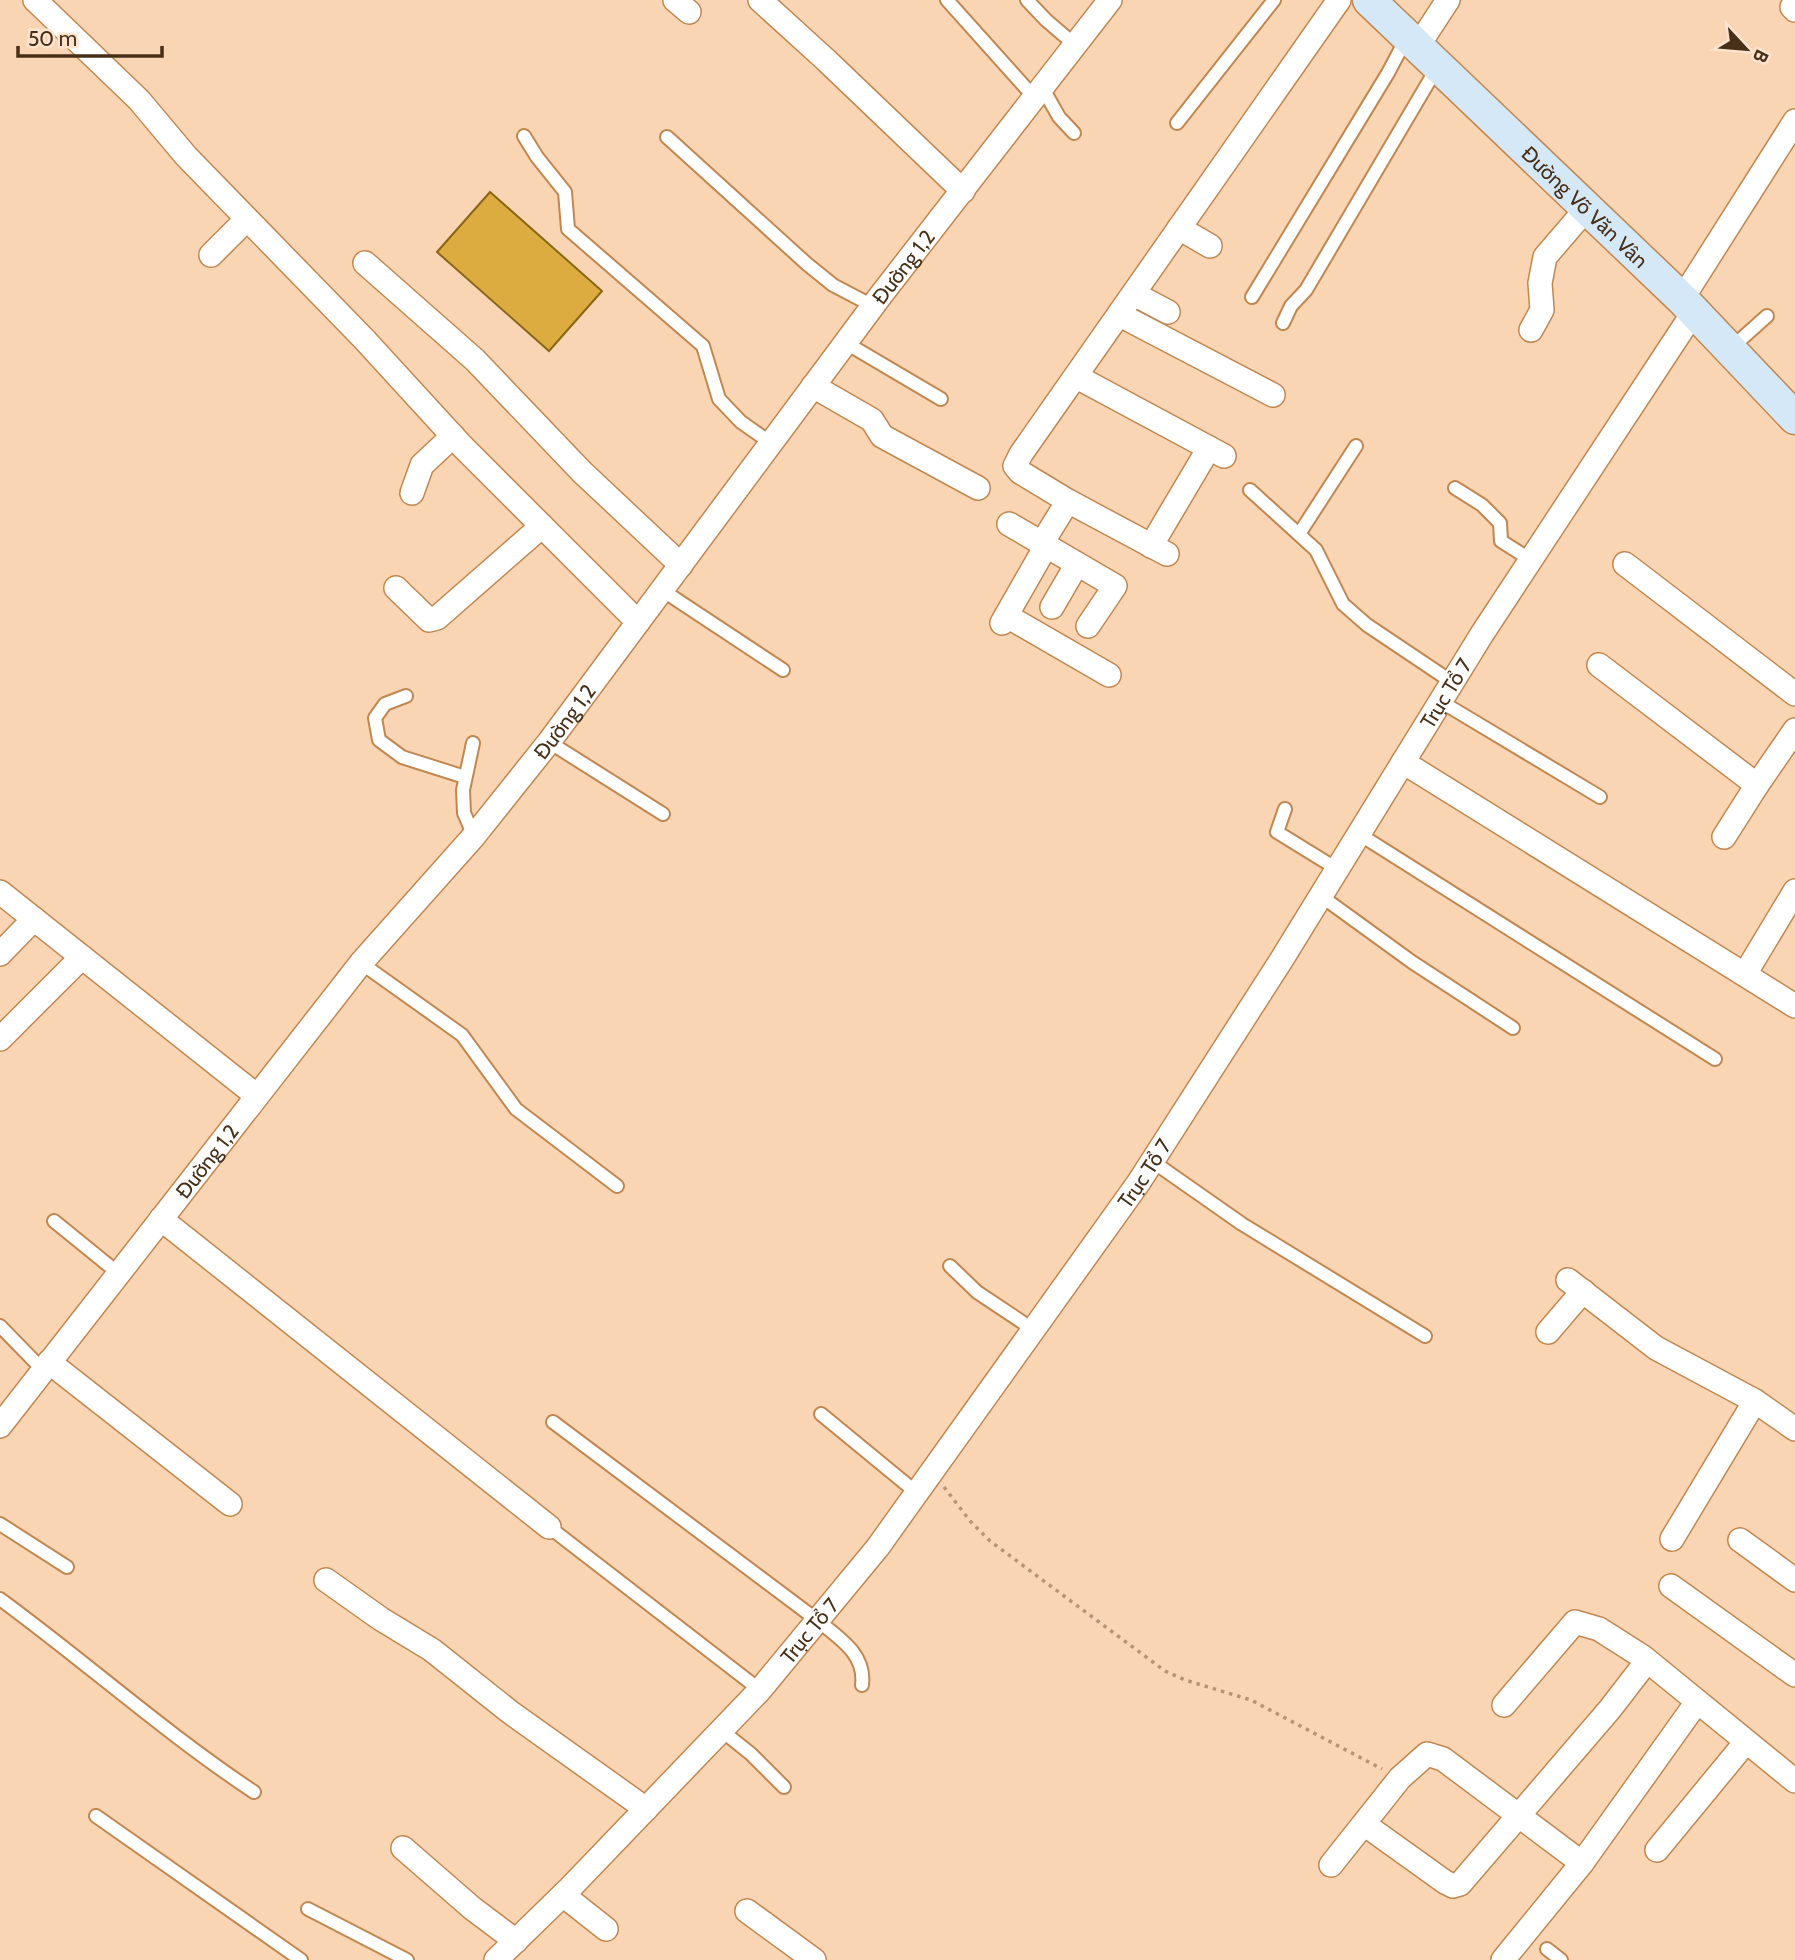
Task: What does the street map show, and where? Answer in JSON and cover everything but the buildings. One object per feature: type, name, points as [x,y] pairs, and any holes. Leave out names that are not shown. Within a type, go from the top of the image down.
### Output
[{"type":"street","points":[[35,0],[139,100],[186,156],[453,436],[638,622]]},
{"type":"street","points":[[760,0],[963,191]]},
{"type":"street","name":"Đường 1,2","points":[[0,1426],[361,963],[474,836],[549,742],[845,343],[1110,0]]},
{"type":"street","points":[[1077,377],[1217,452],[1159,550],[1068,501],[1020,472],[1015,466],[1339,0]]},
{"type":"street","name":"Đường Võ Văn Vân","points":[[1370,0],[1688,306],[1795,418]]},
{"type":"street","points":[[1421,50],[1448,0]]},
{"type":"street","name":"Trục Tổ 7","points":[[496,1960],[563,1895],[760,1690],[878,1547],[1034,1330],[1152,1161],[1321,896],[1688,306],[1795,121]]},
{"type":"street","points":[[1531,330],[1542,310],[1540,283],[1545,257],[1587,208]]},
{"type":"street","points":[[211,255],[247,220]]},
{"type":"street","points":[[1179,228],[1210,246]]},
{"type":"street","points":[[365,263],[475,360],[582,471],[681,565]]},
{"type":"street","points":[[1134,294],[1168,312]]},
{"type":"street","points":[[1120,315],[1273,395]]},
{"type":"street","points":[[813,386],[872,420],[882,436],[978,488]]},
{"type":"street","points":[[412,494],[422,465],[453,436]]},
{"type":"street","points":[[1068,501],[1004,619],[1110,676]]},
{"type":"street","points":[[1009,524],[1115,586],[1088,626]]},
{"type":"street","points":[[396,588],[429,620],[438,618],[542,526]]},
{"type":"street","points":[[1052,607],[1077,564]]},
{"type":"street","points":[[1625,564],[1795,694]]},
{"type":"street","points":[[1599,665],[1757,785]]},
{"type":"street","points":[[1724,837],[1795,730]]},
{"type":"street","points":[[1403,762],[1793,1001]]},
{"type":"street","points":[[1745,974],[1795,891]]},
{"type":"street","points":[[0,892],[257,1096]]},
{"type":"street","points":[[0,954],[34,919]]},
{"type":"street","points":[[0,1040],[82,957]]},
{"type":"street","points":[[161,1219],[549,1527]]},
{"type":"street","points":[[1548,1332],[1576,1286],[1656,1348],[1755,1401],[1795,1429]]},
{"type":"street","points":[[46,1366],[230,1504]]},
{"type":"street","points":[[1672,1539],[1755,1401]]},
{"type":"street","points":[[1740,1540],[1795,1580]]},
{"type":"street","points":[[326,1580],[381,1619],[432,1650],[510,1712],[646,1809]]},
{"type":"street","points":[[1671,1586],[1795,1675]]},
{"type":"street","points":[[1504,1705],[1575,1622],[1599,1629],[1647,1661],[1795,1781]]},
{"type":"street","points":[[1364,1824],[1453,1886],[1460,1884],[1610,1709],[1647,1661]]},
{"type":"street","points":[[1503,1960],[1582,1863],[1697,1702]]},
{"type":"street","points":[[1657,1850],[1745,1743]]},
{"type":"street","points":[[1331,1865],[1400,1778],[1427,1754],[1443,1759],[1582,1863]]},
{"type":"street","points":[[403,1849],[472,1908],[516,1941]]},
{"type":"street","points":[[563,1895],[606,1929]]},
{"type":"street","points":[[747,1911],[814,1960]]},
{"type":"lane","points":[[947,0],[1038,92],[1074,133]]},
{"type":"lane","points":[[1027,0],[1075,45]]},
{"type":"lane","points":[[1177,123],[1274,0]]},
{"type":"lane","points":[[1252,297],[1388,73],[1421,50]]},
{"type":"lane","points":[[1283,323],[1291,306],[1306,290],[1421,50]]},
{"type":"lane","points":[[524,136],[565,192],[568,229],[703,346],[719,399],[741,422],[771,443]]},
{"type":"lane","points":[[667,136],[807,264],[833,285],[873,306]]},
{"type":"lane","points":[[1729,350],[1767,316]]},
{"type":"lane","points":[[845,343],[941,399]]},
{"type":"lane","points":[[1299,534],[1356,446]]},
{"type":"lane","points":[[1455,488],[1482,505],[1500,523],[1501,541],[1531,560]]},
{"type":"lane","points":[[1250,490],[1316,550],[1343,604],[1446,692],[1600,797]]},
{"type":"lane","points":[[663,590],[783,670]]},
{"type":"lane","points":[[406,696],[385,704],[374,718],[379,740],[402,757],[465,777]]},
{"type":"lane","points":[[549,742],[663,814]]},
{"type":"lane","points":[[473,743],[465,777],[464,813],[474,836]]},
{"type":"lane","points":[[1285,809],[1277,832],[1337,869]]},
{"type":"lane","points":[[1359,834],[1715,1059]]},
{"type":"lane","points":[[1321,896],[1412,962],[1513,1028]]},
{"type":"lane","points":[[361,963],[462,1035],[516,1109],[617,1186]]},
{"type":"lane","points":[[1152,1161],[1242,1224],[1425,1336]]},
{"type":"lane","points":[[54,1222],[118,1273]]},
{"type":"lane","points":[[950,1266],[978,1292],[1034,1330]]},
{"type":"lane","points":[[0,1326],[46,1366]]},
{"type":"lane","points":[[821,1414],[917,1493]]},
{"type":"lane","points":[[552,1422],[855,1651],[864,1672],[862,1685]]},
{"type":"lane","points":[[0,1524],[67,1567]]},
{"type":"lane","points":[[549,1527],[760,1690]]},
{"type":"lane","points":[[0,1600],[110,1683],[184,1744],[254,1792]]},
{"type":"lane","points":[[721,1730],[751,1754],[784,1787]]},
{"type":"lane","points":[[96,1816],[301,1960]]},
{"type":"lane","points":[[308,1909],[407,1960]]},
{"type":"lane","points":[[1547,1949],[1561,1960]]},
{"type":"path","points":[[932,1472],[970,1521],[990,1541],[1166,1671],[1251,1700],[1400,1778]]}]
